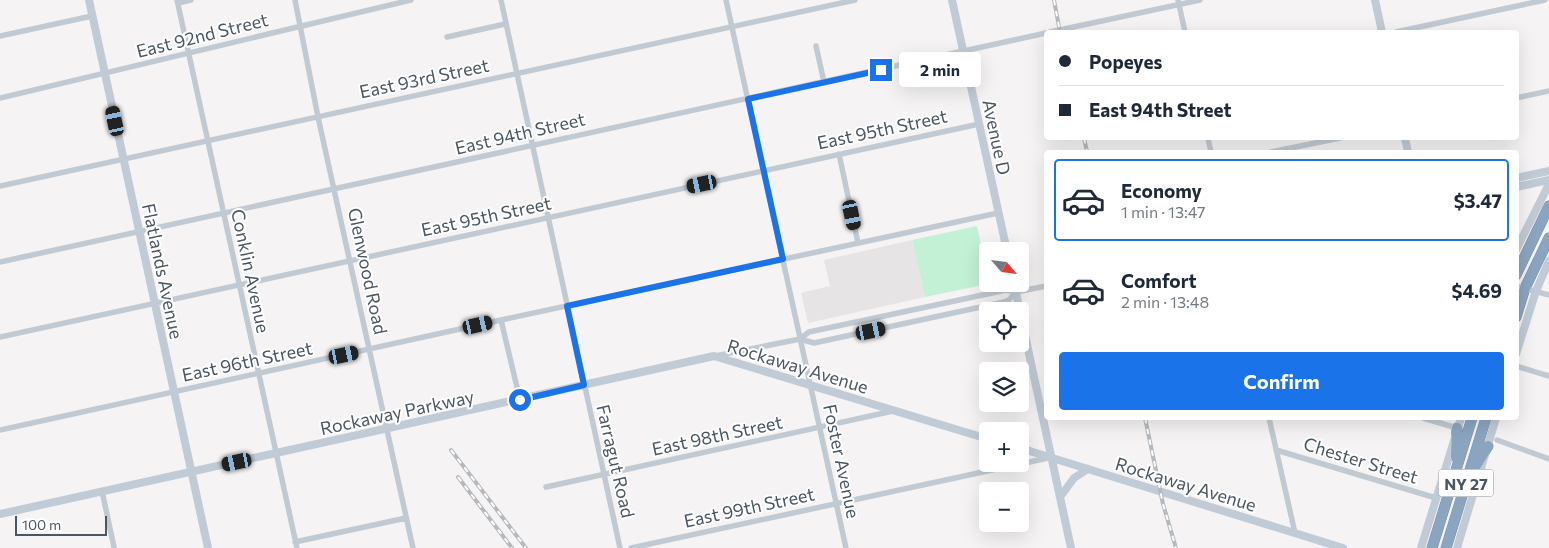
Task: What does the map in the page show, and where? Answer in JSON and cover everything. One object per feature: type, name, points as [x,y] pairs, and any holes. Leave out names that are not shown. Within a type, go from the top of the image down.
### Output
[{"type":"highway","points":[[1519,269],[1549,206]]},
{"type":"highway","points":[[1519,308],[1526,288],[1549,238]]},
{"type":"highway","name":"NY 27","points":[[1432,548],[1471,420]]},
{"type":"highway","name":"NY 27","points":[[1446,548],[1485,420]]},
{"type":"highway","points":[[1455,471],[1459,423]]},
{"type":"highway","points":[[1466,483],[1492,443]]},
{"type":"street","name":"Flatlands Avenue","points":[[88,0],[208,548]]},
{"type":"street","points":[[178,1],[191,0]]},
{"type":"street","name":"Glenwood Road","points":[[295,0],[318,117],[412,548]]},
{"type":"street","name":"East 92nd Street","points":[[0,98],[411,0]]},
{"type":"street","name":"Farragut Road","points":[[501,0],[620,548]]},
{"type":"street","name":"Foster Avenue","points":[[726,0],[846,548]]},
{"type":"street","name":"East 93rd Street","points":[[0,186],[855,0]]},
{"type":"street","name":"Avenue D","points":[[952,0],[1005,242]]},
{"type":"street","name":"East 94th Street","points":[[1061,30],[1178,2],[1200,0]]},
{"type":"street","points":[[1375,0],[1382,30]]},
{"type":"street","points":[[1405,30],[1545,0]]},
{"type":"street","name":"Conklin Avenue","points":[[178,1],[296,545]]},
{"type":"street","points":[[1178,2],[1185,30]]},
{"type":"street","points":[[0,36],[92,16]]},
{"type":"street","points":[[447,37],[505,24]]},
{"type":"street","name":"East 94th Street","points":[[0,262],[1044,34]]},
{"type":"street","points":[[816,46],[824,82]]},
{"type":"street","points":[[1519,97],[1549,91]]},
{"type":"street","name":"East 95th Street","points":[[0,337],[979,124]]},
{"type":"street","points":[[1281,150],[1330,140]]},
{"type":"street","points":[[839,154],[858,243]]},
{"type":"street","points":[[1519,177],[1549,171]]},
{"type":"street","points":[[1519,186],[1549,180]]},
{"type":"street","points":[[1519,244],[1549,184]]},
{"type":"street","name":"East 96th Street","points":[[0,430],[998,213]]},
{"type":"street","points":[[1519,334],[1526,288],[1549,261]]},
{"type":"street","name":"Rockaway Parkway","points":[[1029,287],[1044,286]]},
{"type":"street","points":[[1526,288],[1549,295]]},
{"type":"street","name":"Rockaway Parkway","points":[[0,514],[714,356],[800,339],[810,332],[997,292]]},
{"type":"street","name":"Rockaway Parkway","points":[[800,339],[814,343],[985,306],[1009,300],[1013,292]]},
{"type":"street","points":[[501,320],[520,400]]},
{"type":"street","points":[[1028,352],[1071,548]]},
{"type":"street","name":"Rockaway Avenue","points":[[714,356],[979,435]]},
{"type":"street","points":[[1519,367],[1549,376]]},
{"type":"street","name":"East 98th Street","points":[[546,487],[893,411]]},
{"type":"street","points":[[1269,420],[1294,533]]},
{"type":"street","points":[[1421,548],[1459,423],[1437,420]]},
{"type":"street","points":[[1457,548],[1492,443],[1496,420]]},
{"type":"street","points":[[1492,443],[1549,459]]},
{"type":"street","name":"Chester Street","points":[[1276,450],[1436,498]]},
{"type":"street","name":"Rockaway Avenue","points":[[1029,451],[1343,548]]},
{"type":"street","name":"East 99th Street","points":[[1029,462],[1050,457]]},
{"type":"street","points":[[1060,497],[1074,478],[1088,469]]},
{"type":"street","name":"East 99th Street","points":[[631,548],[982,472]]},
{"type":"street","points":[[102,491],[114,547]]},
{"type":"street","points":[[296,545],[406,518]]},
{"type":"shaded area","points":[[912,240],[925,297],[808,323],[801,293],[830,286],[824,260]]},
{"type":"green space","points":[[977,226],[980,242],[979,286],[925,297],[912,240]]},
{"type":"railway","points":[[1054,0],[1060,30]]},
{"type":"railway","points":[[1084,140],[1087,150]]},
{"type":"railway","points":[[1145,420],[1163,504],[1176,548]]},
{"type":"railway","points":[[451,450],[526,548]]},
{"type":"railway","points":[[458,477],[512,548]]},
{"type":"route","points":[[520,400],[584,385],[567,306],[783,259],[748,99],[881,70]]}]
